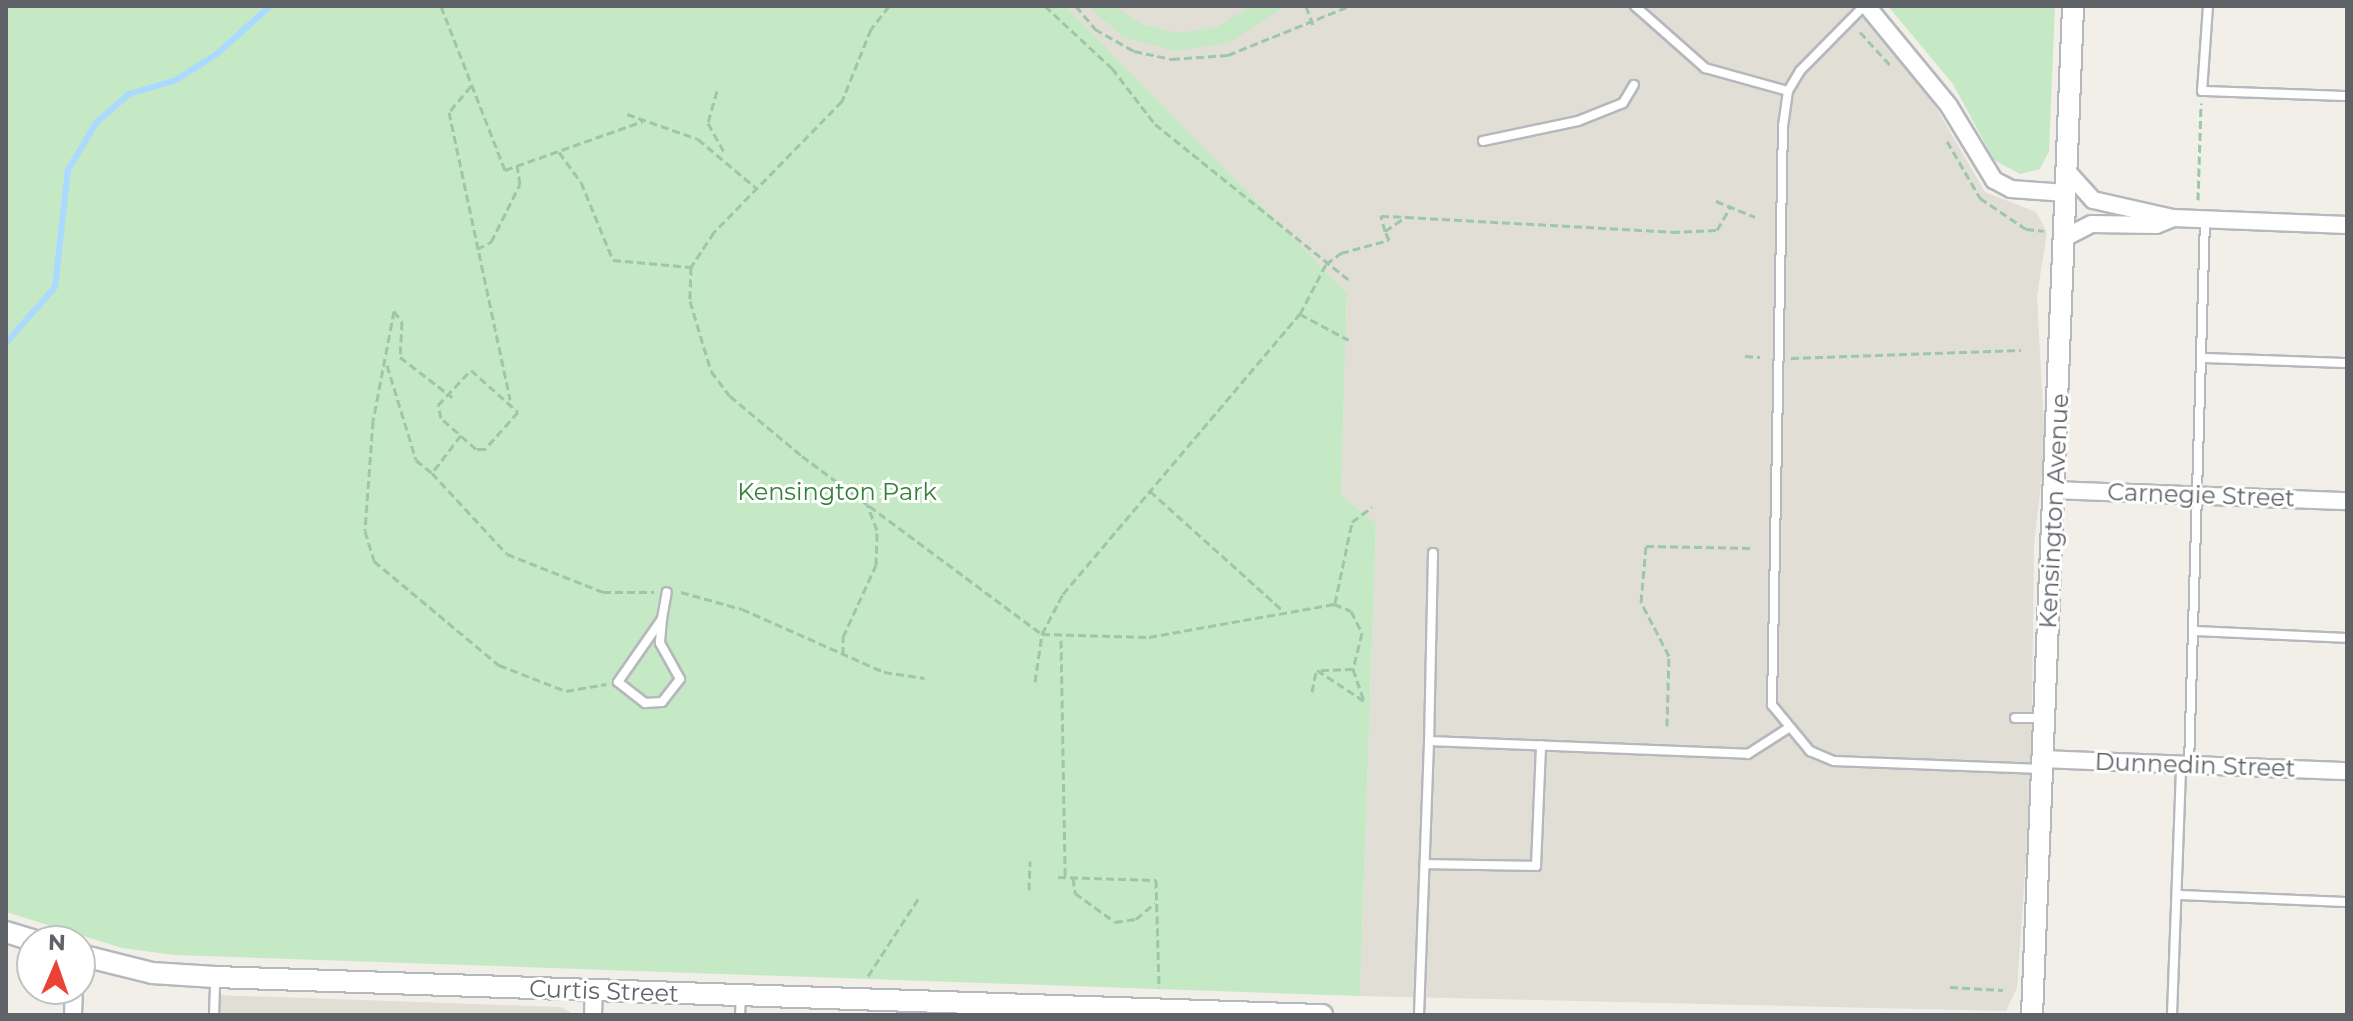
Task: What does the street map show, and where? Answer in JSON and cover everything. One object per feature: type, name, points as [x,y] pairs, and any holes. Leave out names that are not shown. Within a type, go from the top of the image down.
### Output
[{"type":"street","points":[[1865,6],[1924,72],[1994,180],[2011,189],[2066,193]]},
{"type":"street","name":"Kensington Avenue","points":[[2032,1015],[2054,490],[2055,235],[2066,193],[2073,6]]},
{"type":"street","points":[[2066,170],[2093,200],[2173,218],[2347,225]]},
{"type":"street","points":[[2055,235],[2092,224],[2156,225],[2173,218]]},
{"type":"street","name":"Carnegie Street","points":[[2054,490],[2347,501]]},
{"type":"street","name":"Dunnedin Street","points":[[2043,764],[2185,764],[2347,771]]},
{"type":"street","name":"Curtis Street","points":[[96,959],[152,973],[594,991],[740,1005],[1322,1015]]},
{"type":"street","points":[[593,1015],[594,991]]},
{"type":"lane","points":[[1635,6],[1705,68],[1788,91]]},
{"type":"lane","points":[[1865,6],[1849,20],[1788,91],[1769,679],[1787,729],[1834,761],[2043,764]]},
{"type":"lane","points":[[2208,6],[2202,91],[2347,96]]},
{"type":"lane","points":[[1483,141],[1578,121],[1623,103],[1634,85]]},
{"type":"lane","points":[[2172,1015],[2194,631],[2202,358],[2201,220]]},
{"type":"lane","points":[[2202,358],[2347,363]]},
{"type":"lane","points":[[1419,1015],[1433,553]]},
{"type":"lane","points":[[662,619],[618,682],[645,703],[662,702],[680,679],[660,643],[667,592]]},
{"type":"lane","points":[[2194,631],[2347,638]]},
{"type":"lane","points":[[2015,718],[2044,718]]},
{"type":"lane","points":[[1429,741],[1748,754],[1787,729]]},
{"type":"lane","points":[[1425,864],[1536,866],[1541,745]]},
{"type":"lane","points":[[2178,895],[2347,902]]},
{"type":"lane","points":[[214,1015],[215,977]]},
{"type":"path","points":[[441,6],[505,170],[643,121]]},
{"type":"path","points":[[889,6],[871,29],[842,101],[755,187],[691,267],[699,339],[730,396],[1042,634],[1061,640],[1191,632],[1281,609],[1334,604],[1351,611],[1362,633],[1353,669],[1364,701],[1317,670]]},
{"type":"path","points":[[1045,6],[1112,68],[1155,124],[1247,192],[1326,264],[1348,279]]},
{"type":"path","points":[[1076,6],[1095,29],[1134,51],[1172,59],[1228,55],[1313,25],[1349,6]]},
{"type":"path","points":[[1306,6],[1313,25]]},
{"type":"path","points":[[1849,20],[1900,76]]},
{"type":"path","points":[[471,86],[449,112],[510,400]]},
{"type":"path","points":[[717,91],[708,123],[727,157],[755,187]]},
{"type":"path","points":[[2201,220],[2202,91]]},
{"type":"path","points":[[627,114],[727,157]]},
{"type":"path","points":[[1942,130],[1980,198],[2026,229],[2055,235]]},
{"type":"path","points":[[558,151],[581,182],[613,260],[691,267]]},
{"type":"path","points":[[477,249],[491,242],[520,184],[517,166]]},
{"type":"path","points":[[1716,201],[1755,217]]},
{"type":"path","points":[[1035,682],[1042,634],[1063,594],[1300,314],[1326,264],[1389,240],[1381,216],[1672,232],[1717,230],[1731,206]]},
{"type":"path","points":[[1385,231],[1406,217]]},
{"type":"path","points":[[450,395],[400,357],[402,322],[394,311],[365,531],[374,561],[499,665],[566,691],[595,686]]},
{"type":"path","points":[[1300,314],[1349,340]]},
{"type":"path","points":[[1788,358],[2021,350]]},
{"type":"path","points":[[1745,356],[1760,357]]},
{"type":"path","points":[[385,364],[416,460],[432,473],[507,554],[603,592],[667,592],[742,609],[884,672],[925,678]]},
{"type":"path","points":[[478,370],[510,400],[518,412],[485,449],[441,418],[438,405],[450,395],[478,370]]},
{"type":"path","points":[[432,473],[461,435]]},
{"type":"path","points":[[1150,491],[1281,609]]},
{"type":"path","points":[[843,654],[843,637],[876,565],[877,530],[866,501]]},
{"type":"path","points":[[1334,604],[1352,522],[1372,507]]},
{"type":"path","points":[[1667,726],[1669,656],[1641,602],[1646,546],[1754,548]]},
{"type":"path","points":[[1061,640],[1065,877]]},
{"type":"path","points":[[1317,670],[1353,669]]},
{"type":"path","points":[[1312,692],[1317,670]]},
{"type":"path","points":[[1029,890],[1030,861]]},
{"type":"path","points":[[1058,877],[1162,881]]},
{"type":"path","points":[[1073,878],[1075,893],[1115,922],[1136,919],[1155,903]]},
{"type":"path","points":[[1156,880],[1159,988]]},
{"type":"path","points":[[868,976],[918,899]]},
{"type":"path","points":[[1950,987],[2003,990]]},
{"type":"shaded area","points":[[1065,6],[1853,6],[1926,90],[1985,192],[2036,212],[2047,232],[2037,296],[2045,447],[2034,546],[2031,787],[2017,988],[2006,1011],[1360,996],[1376,525],[1341,495],[1347,293]]},
{"type":"shaded area","points":[[215,995],[561,1007],[575,1015],[214,1015]]},
{"type":"green space","name":"Kensington Park","points":[[6,6],[1065,6],[1347,293],[1341,495],[1376,524],[1360,996],[174,955],[122,948],[96,940],[96,925],[48,925],[6,912]]},
{"type":"green space","points":[[1088,6],[1114,6],[1143,25],[1179,33],[1217,27],[1252,6],[1285,6],[1229,43],[1175,51],[1123,37]]},
{"type":"green space","points":[[1888,6],[2055,6],[2049,151],[2040,169],[2020,174],[1994,160],[1953,84]]},
{"type":"waterway","points":[[6,343],[55,287],[68,170],[96,123],[129,94],[176,80],[218,53],[270,6]]}]
